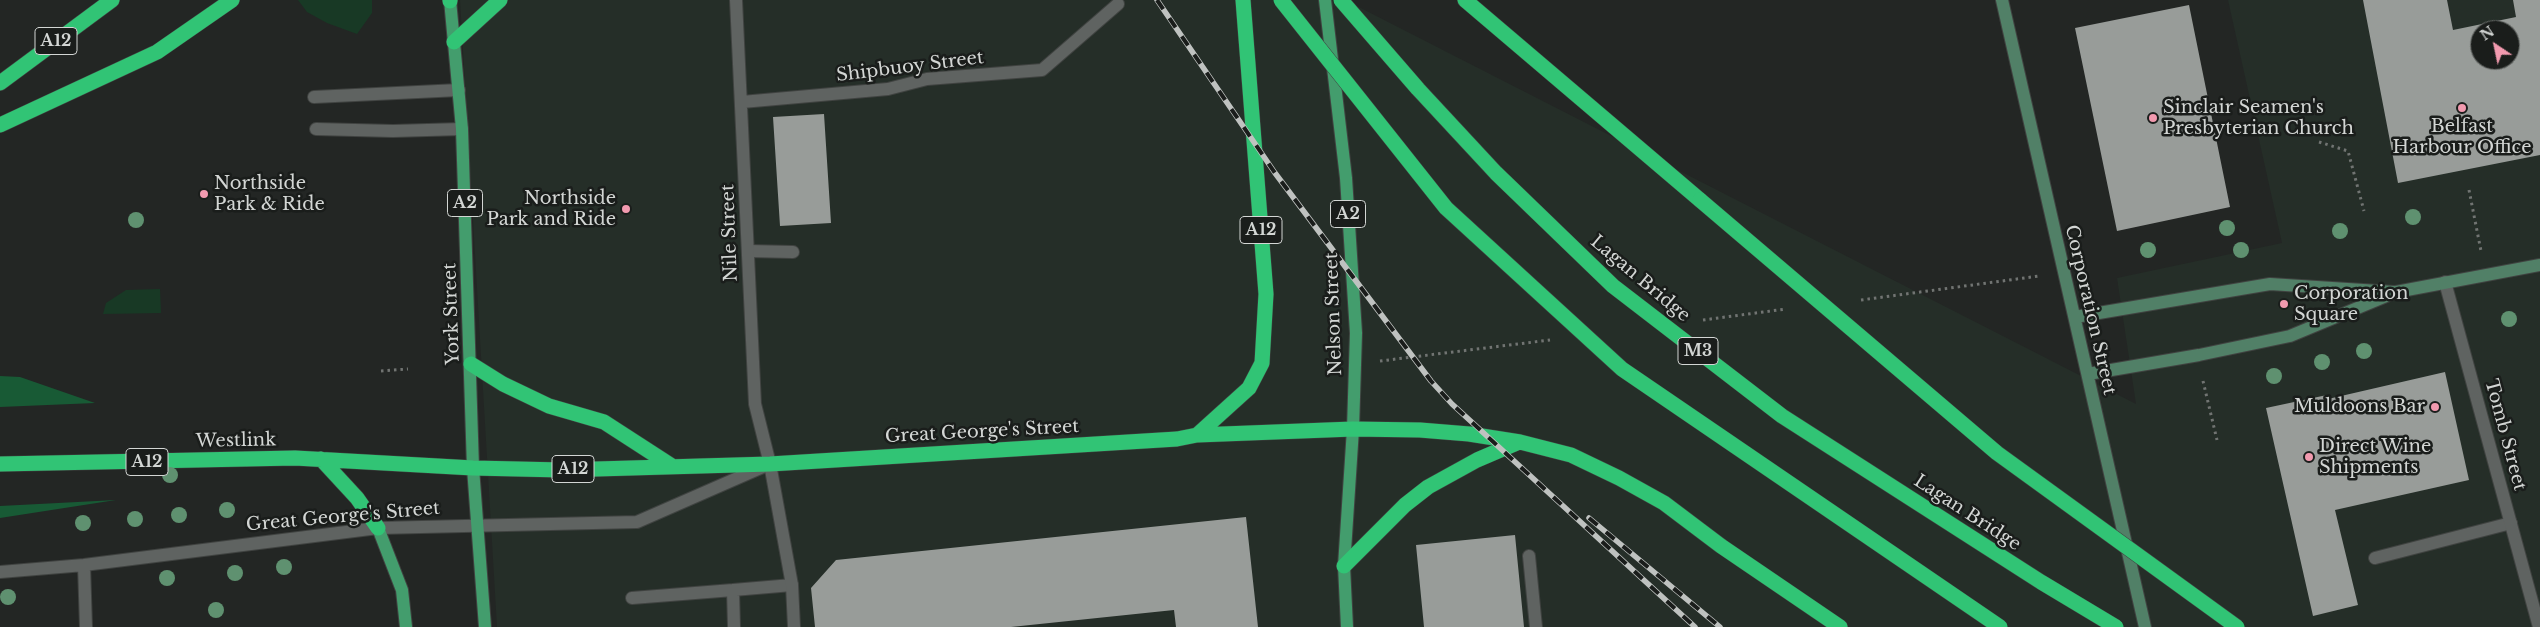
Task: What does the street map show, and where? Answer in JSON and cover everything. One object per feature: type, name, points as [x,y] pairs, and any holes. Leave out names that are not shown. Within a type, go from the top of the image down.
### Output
[{"type":"highway","name":"A12","points":[[0,83],[112,0]]},
{"type":"highway","points":[[0,125],[157,52],[232,0]]},
{"type":"highway","name":"A12","points":[[1197,435],[1249,388],[1262,363],[1266,294],[1243,0]]},
{"type":"highway","points":[[1281,0],[1446,208],[1622,369],[2000,627]]},
{"type":"highway","name":"Lagan Bridge","points":[[1341,0],[1418,89],[1496,173],[1613,286],[1782,416],[2041,582],[2116,627]]},
{"type":"highway","points":[[1466,0],[1997,453],[2237,627]]},
{"type":"highway","points":[[454,42],[497,3]]},
{"type":"highway","points":[[471,364],[503,384],[549,406],[604,422],[672,466]]},
{"type":"highway","name":"A12","points":[[1197,435],[1353,429]]},
{"type":"highway","points":[[1353,429],[1420,430],[1520,442],[1571,456],[1664,503],[1721,546],[1840,627]]},
{"type":"highway","name":"Great George's Street","points":[[473,468],[562,470],[770,464],[1176,439],[1197,435]]},
{"type":"highway","points":[[1344,566],[1405,505],[1428,487],[1477,460],[1520,442]]},
{"type":"highway","points":[[321,459],[357,498],[378,528]]},
{"type":"highway","name":"Westlink","points":[[0,464],[321,459],[473,468]]},
{"type":"main road","name":"York Street","points":[[450,0],[462,128],[473,468],[485,627]]},
{"type":"main road","name":"Nelson Street","points":[[1325,0],[1346,178],[1356,333],[1353,429],[1344,566],[1346,627]]},
{"type":"main road","points":[[378,528],[402,590],[406,627]]},
{"type":"street","points":[[497,3],[510,0]]},
{"type":"street","name":"Nile Street","points":[[736,0],[755,404],[770,464],[792,585],[794,627]]},
{"type":"street","name":"Corporation Street","points":[[2002,0],[2146,627]]},
{"type":"street","name":"Shipbuoy Street","points":[[742,102],[888,90],[927,79],[1042,70],[1118,4]]},
{"type":"street","points":[[314,97],[458,90]]},
{"type":"street","points":[[316,129],[392,131],[462,128]]},
{"type":"street","points":[[748,251],[794,252]]},
{"type":"street","points":[[2088,374],[2198,356],[2290,336],[2396,292],[2540,264]]},
{"type":"street","name":"Tomb Street","points":[[2445,282],[2539,627]]},
{"type":"street","points":[[2074,317],[2270,284],[2396,292]]},
{"type":"street","name":"Great George's Street","points":[[0,572],[84,565],[378,528],[477,524],[637,522],[770,464]]},
{"type":"street","points":[[2375,558],[2510,523]]},
{"type":"street","points":[[1529,556],[1536,627]]},
{"type":"street","points":[[84,565],[86,627]]},
{"type":"street","points":[[632,598],[792,585]]},
{"type":"street","points":[[733,590],[734,627]]},
{"type":"path","points":[[2320,142],[2348,151],[2364,211]]},
{"type":"path","points":[[2469,190],[2486,275]]},
{"type":"path","points":[[1852,301],[2064,273]]},
{"type":"path","points":[[1695,321],[1793,308]]},
{"type":"path","points":[[1356,362],[1411,358],[1558,339]]},
{"type":"path","points":[[2198,356],[2217,440]]},
{"type":"path","points":[[381,370],[408,369]]},
{"type":"shaded area","points":[[460,0],[1345,0],[2136,404],[2117,278],[2282,243],[2228,0],[2540,0],[2540,627],[497,627]]},
{"type":"green space","points":[[298,0],[372,0],[372,13],[357,34],[327,23],[307,12]]},
{"type":"green space","points":[[160,289],[161,313],[103,314],[106,303],[126,290]]},
{"type":"green space","points":[[0,376],[20,377],[95,403],[0,407]]},
{"type":"green space","points":[[116,500],[0,518],[0,506]]},
{"type":"building","name":"Belfast Harbour Office","points":[[2363,0],[2447,0],[2453,30],[2470,26],[2470,70],[2520,70],[2520,20],[2501,20],[2516,17],[2513,0],[2540,0],[2540,155],[2398,183]]},
{"type":"building","name":"Sinclair Seamen's Presbyterian Church","points":[[2189,5],[2230,207],[2117,231],[2075,28]]},
{"type":"building","points":[[824,114],[831,223],[780,226],[773,117]]},
{"type":"building","points":[[2445,372],[2469,480],[2335,510],[2358,605],[2313,616],[2266,408],[2327,395],[2328,399]]},
{"type":"building","points":[[1246,517],[1258,627],[1176,627],[1174,610],[1011,627],[815,627],[811,588],[836,560]]},
{"type":"building","points":[[1515,535],[1524,627],[1424,627],[1416,545]]},
{"type":"railway","points":[[1157,0],[1275,173],[1431,381],[1452,404],[1695,627]]},
{"type":"railway","points":[[1589,518],[1720,627]]},
{"type":"place","name":"Belfast Harbour Office","points":[[2462,108]]},
{"type":"place","name":"Sinclair Seamen's Presbyterian Church","points":[[2153,118]]},
{"type":"place","name":"Northside Park & Ride","points":[[204,194]]},
{"type":"place","name":"Northside Park and Ride","points":[[626,209]]},
{"type":"place","name":"Corporation Square","points":[[2284,304]]},
{"type":"place","name":"Muldoons Bar","points":[[2435,407]]},
{"type":"place","name":"Direct Wine Shipments","points":[[2309,457]]}]
